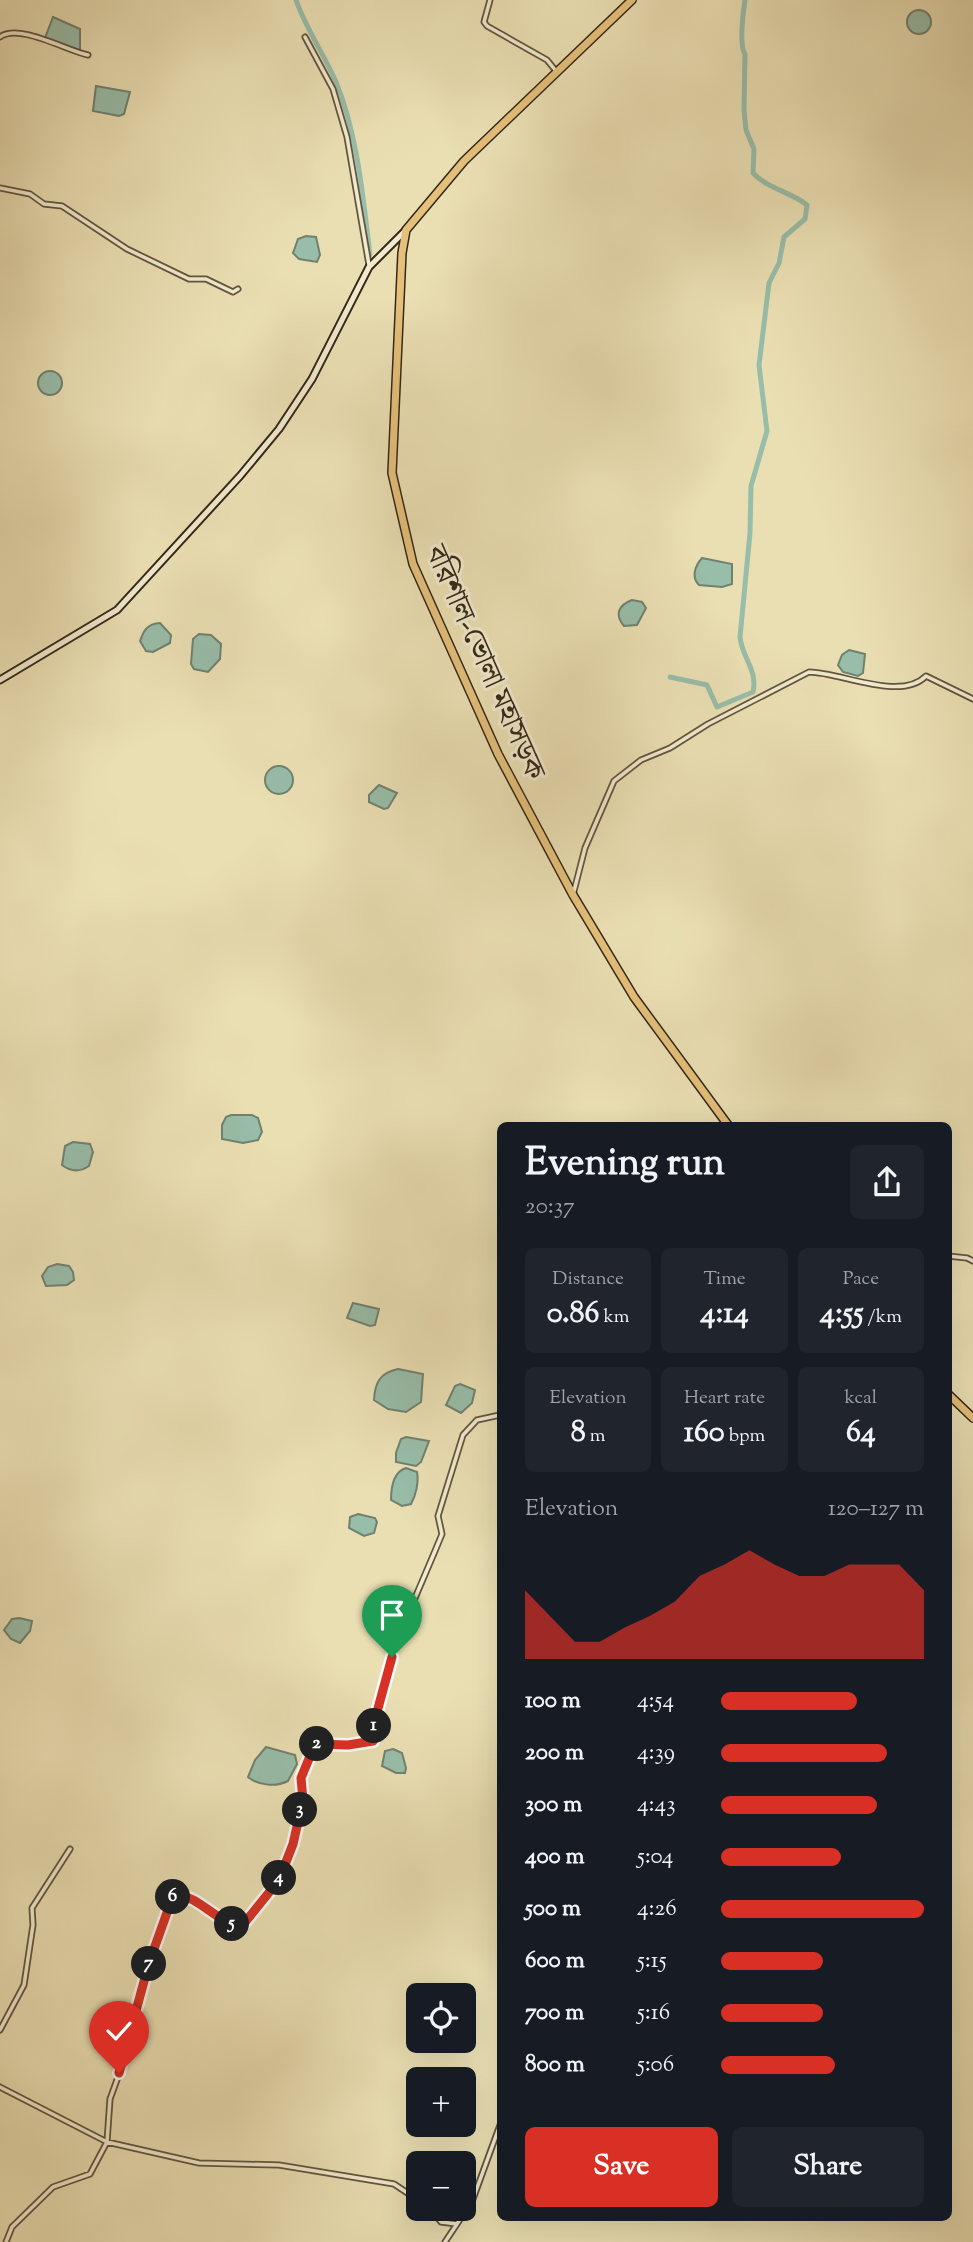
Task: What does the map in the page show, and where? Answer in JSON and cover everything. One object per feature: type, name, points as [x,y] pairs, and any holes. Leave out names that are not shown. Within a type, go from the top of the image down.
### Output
[{"type":"highway","points":[[620,12],[623,0]]},
{"type":"highway","points":[[406,230],[464,162],[632,0]]},
{"type":"highway","name":"বরিশাল-ভোলা মহাসড়ক","points":[[406,230],[402,253],[392,473],[413,564],[498,754],[573,895],[634,997],[726,1122]]},
{"type":"highway","points":[[952,1398],[973,1418]]},
{"type":"main road","points":[[0,680],[117,610],[240,477],[279,429],[312,379],[369,267],[406,230]]},
{"type":"street","points":[[490,0],[484,22],[487,26],[547,60],[557,72]]},
{"type":"street","points":[[0,37],[5,33],[28,34],[69,51],[88,55]]},
{"type":"street","points":[[305,37],[332,89],[347,137],[369,267]]},
{"type":"street","points":[[0,188],[30,194],[44,204],[62,206],[127,249],[189,279],[206,279],[233,292],[238,289]]},
{"type":"street","points":[[573,895],[585,848],[614,781],[641,760],[670,748],[708,724],[809,672],[821,672],[862,683],[908,686],[919,683],[926,676],[973,699]]},
{"type":"street","points":[[952,1256],[973,1261]]},
{"type":"street","points":[[6,2242],[12,2227],[53,2187],[90,2174],[107,2142],[110,2099],[126,2054],[156,1941],[174,1893],[191,1897],[228,1924],[242,1926],[272,1890],[293,1844],[303,1800],[301,1778],[315,1744],[348,1745],[373,1741],[374,1723],[392,1657],[442,1534],[438,1516],[446,1496],[456,1450],[463,1435],[477,1420],[497,1416]]},
{"type":"street","points":[[0,2030],[24,1986],[33,1926],[32,1908],[70,1849]]},
{"type":"street","points":[[0,2087],[107,2142],[199,2164],[279,2165],[394,2183],[406,2192]]},
{"type":"street","points":[[445,2242],[472,2199],[497,2133]]},
{"type":"street","points":[[440,2221],[457,2224]]},
{"type":"shaded area","points":[[919,10],[930,17],[931,22],[924,33],[919,34],[908,27],[907,22],[914,11]]},
{"type":"shaded area","points":[[53,17],[80,29],[80,51],[45,38]]},
{"type":"shaded area","points":[[96,86],[130,92],[124,114],[119,116],[93,111]]},
{"type":"shaded area","points":[[316,237],[320,255],[317,262],[299,259],[293,253],[298,239]]},
{"type":"shaded area","points":[[50,371],[58,375],[62,383],[58,391],[50,395],[42,391],[38,383],[42,375]]},
{"type":"shaded area","points":[[702,558],[732,564],[732,584],[722,587],[699,585],[695,572]]},
{"type":"shaded area","points":[[632,600],[642,602],[646,608],[637,625],[624,626],[619,618],[619,610]]},
{"type":"shaded area","points":[[160,623],[171,635],[170,643],[153,652],[146,651],[140,641],[143,634],[149,626]]},
{"type":"shaded area","points":[[199,634],[211,635],[221,644],[220,659],[208,672],[194,669],[191,664],[193,639]]},
{"type":"shaded area","points":[[849,650],[865,654],[863,673],[858,676],[843,672],[838,665],[842,655]]},
{"type":"shaded area","points":[[279,766],[289,770],[293,780],[289,790],[279,794],[269,790],[265,780],[269,770]]},
{"type":"shaded area","points":[[379,785],[397,793],[388,808],[384,809],[369,802],[369,795]]},
{"type":"shaded area","points":[[252,1115],[258,1118],[262,1132],[258,1140],[243,1143],[222,1139],[222,1125],[226,1117]]},
{"type":"shaded area","points":[[73,1142],[90,1144],[93,1152],[89,1166],[72,1170],[62,1165],[65,1146]]},
{"type":"shaded area","points":[[57,1264],[69,1266],[74,1280],[67,1285],[46,1286],[42,1276],[48,1267]]},
{"type":"shaded area","points":[[353,1303],[379,1309],[375,1325],[370,1326],[347,1318]]},
{"type":"shaded area","points":[[398,1369],[423,1374],[421,1402],[406,1412],[388,1409],[374,1400],[380,1379]]},
{"type":"shaded area","points":[[460,1384],[475,1390],[472,1403],[461,1413],[446,1405],[455,1386]]},
{"type":"shaded area","points":[[406,1437],[429,1441],[421,1462],[416,1466],[396,1462],[401,1439]]},
{"type":"shaded area","points":[[406,1468],[417,1472],[417,1484],[411,1504],[402,1506],[391,1500],[392,1490],[398,1473]]},
{"type":"shaded area","points":[[358,1514],[375,1518],[377,1522],[374,1533],[364,1536],[349,1528],[350,1517]]},
{"type":"shaded area","points":[[12,1619],[32,1621],[30,1631],[20,1643],[11,1639],[4,1630]]},
{"type":"shaded area","points":[[266,1747],[295,1755],[297,1764],[288,1781],[268,1785],[248,1777],[255,1760]]},
{"type":"shaded area","points":[[393,1749],[402,1753],[405,1773],[396,1773],[382,1766],[385,1751]]},
{"type":"waterway","points":[[296,0],[336,82],[350,124],[359,167],[370,255]]},
{"type":"waterway","points":[[670,677],[707,685],[717,707],[753,692],[752,670],[740,637],[750,533],[751,486],[767,431],[759,365],[769,283],[779,263],[784,237],[805,219],[807,205],[753,173],[754,149],[746,130],[744,110],[745,54],[742,37],[745,0]]},
{"type":"route","points":[[119,2073],[149,1963],[174,1893],[191,1897],[228,1924],[242,1926],[279,1880],[293,1844],[303,1800],[301,1778],[315,1744],[348,1745],[373,1741],[374,1723],[392,1657]]}]
